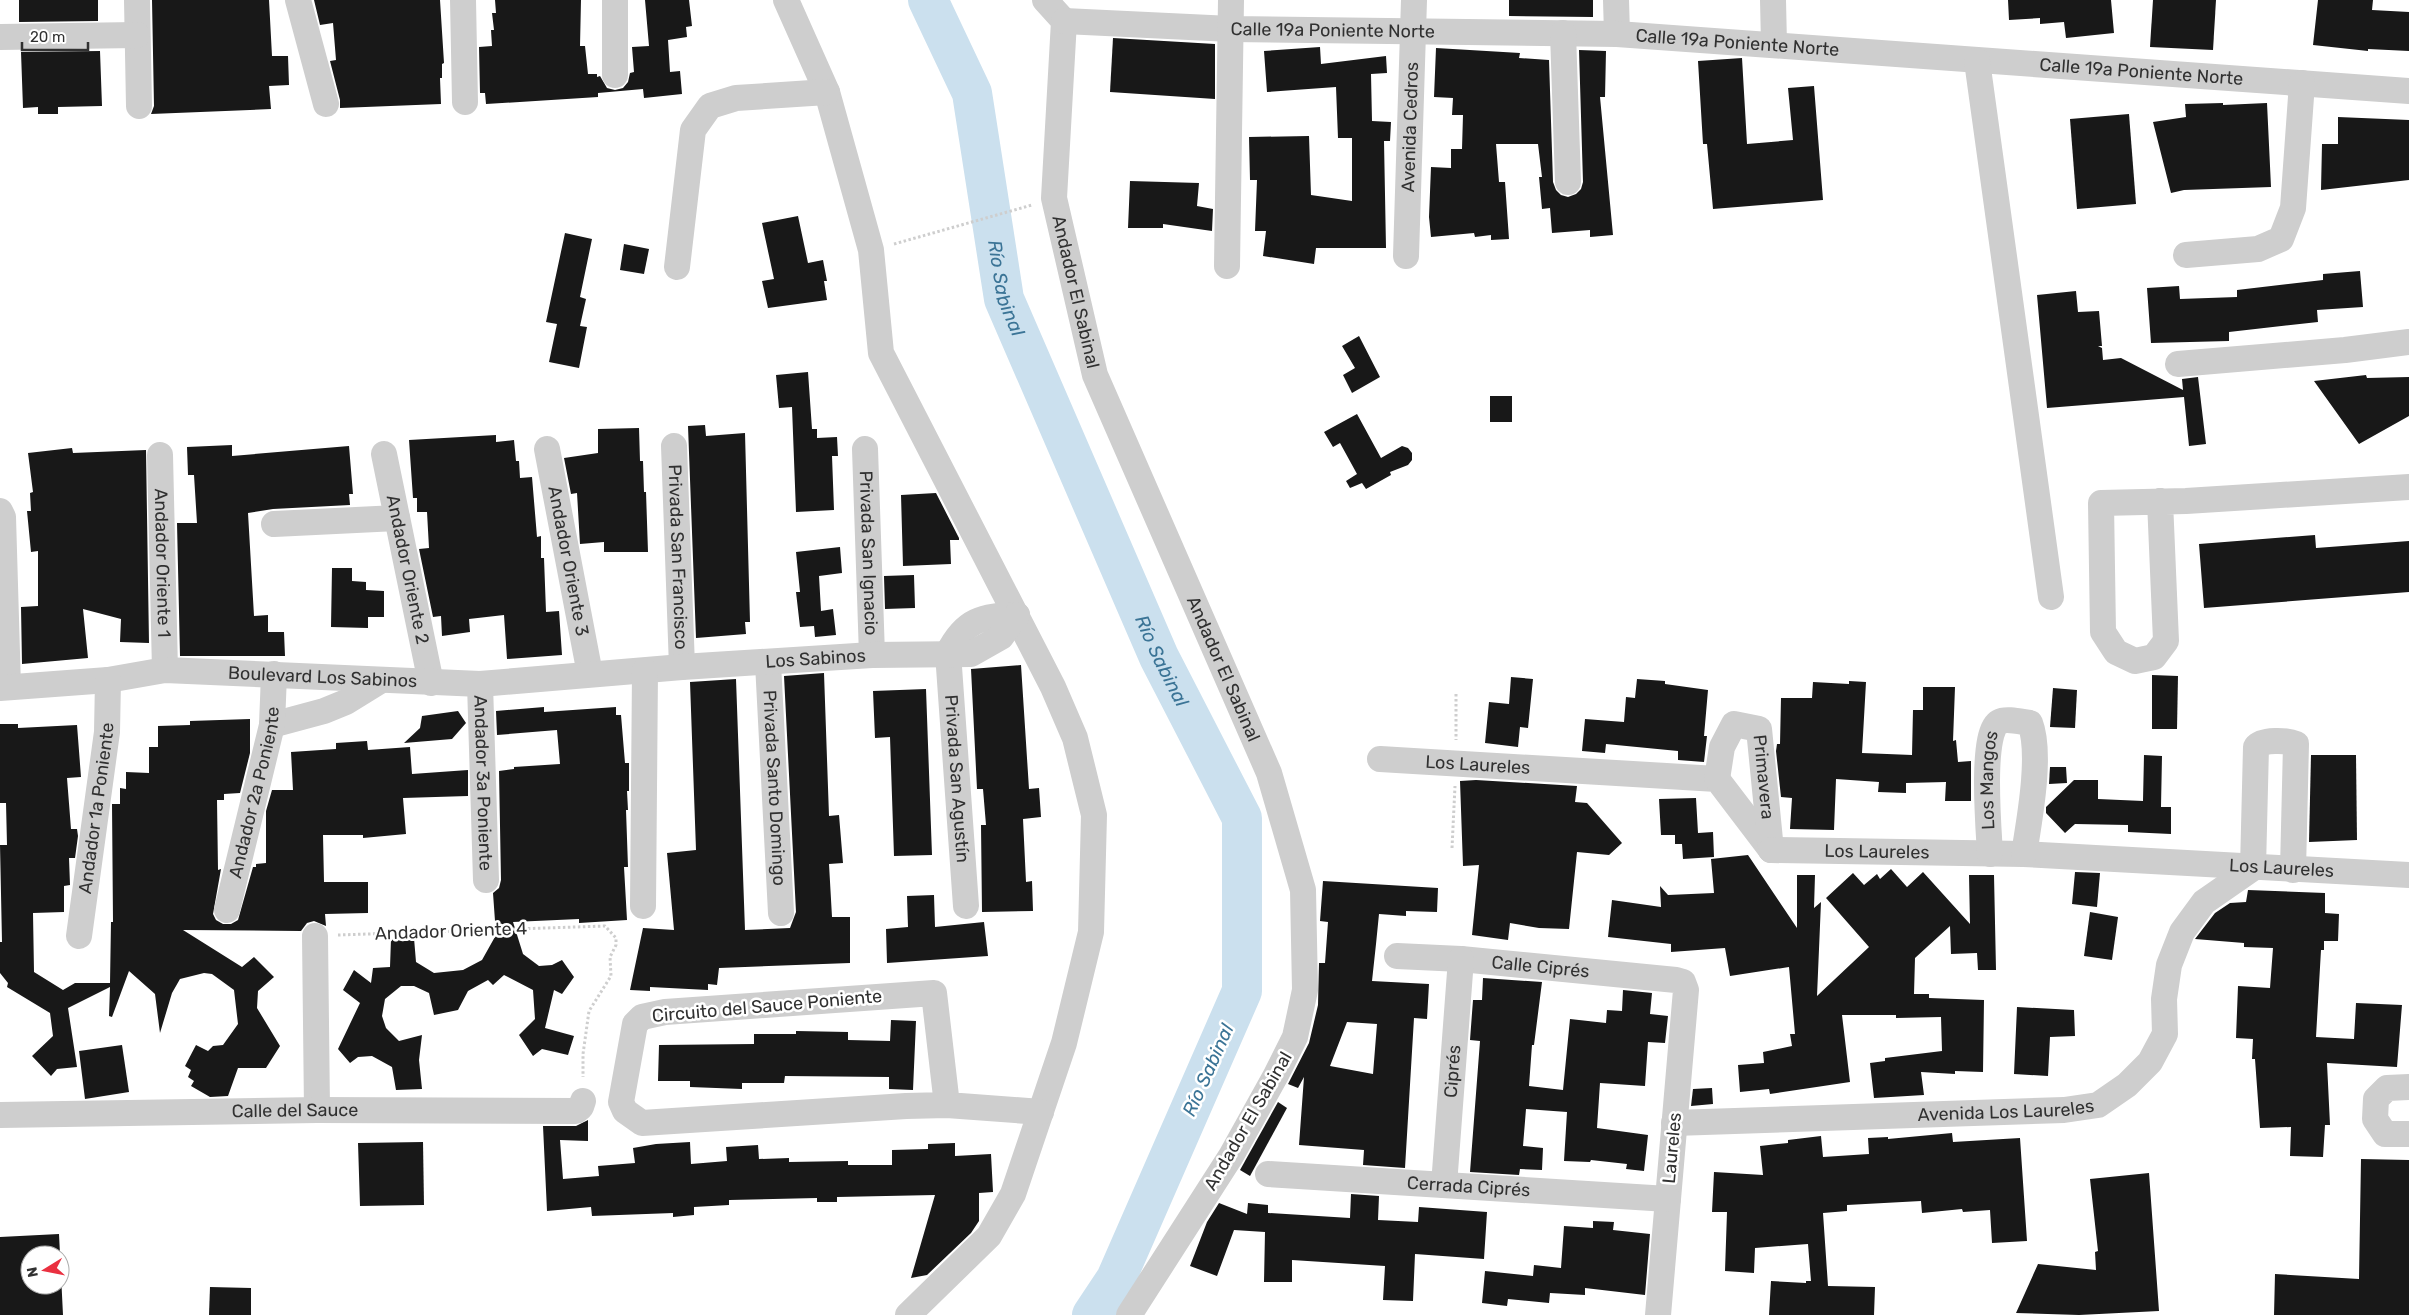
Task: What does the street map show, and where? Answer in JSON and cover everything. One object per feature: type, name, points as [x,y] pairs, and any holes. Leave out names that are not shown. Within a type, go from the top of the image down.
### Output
[{"type":"street","points":[[136,0],[139,106]]},
{"type":"street","points":[[298,0],[326,104]]},
{"type":"street","points":[[464,0],[465,102]]},
{"type":"street","points":[[615,0],[615,76]]},
{"type":"street","points":[[786,0],[827,92],[871,250],[881,354],[1053,687],[1075,738],[1094,815],[1091,932],[1064,1043],[1013,1194],[989,1236],[908,1315]]},
{"type":"street","points":[[1044,0],[1064,22]]},
{"type":"street","points":[[1227,266],[1231,0]]},
{"type":"street","name":"Avenida Cedros","points":[[1406,256],[1414,0]]},
{"type":"street","points":[[1616,0],[1617,34]]},
{"type":"street","points":[[1773,0],[1774,44]]},
{"type":"street","name":"Calle 19a Poniente Norte","points":[[1064,22],[1231,29],[1617,34],[2409,91]]},
{"type":"street","name":"Andador El Sabinal","points":[[1064,22],[1054,198],[1095,376],[1269,773],[1303,890],[1305,990],[1295,1037],[1231,1156],[1129,1315]]},
{"type":"street","points":[[1563,33],[1568,182]]},
{"type":"street","points":[[0,37],[137,35]]},
{"type":"street","points":[[1977,61],[2051,596]]},
{"type":"street","points":[[2186,255],[2258,249],[2282,239],[2293,208],[2302,83]]},
{"type":"street","points":[[677,268],[693,130],[710,106],[736,98],[827,92]]},
{"type":"street","points":[[2178,364],[2345,350],[2409,342]]},
{"type":"street","name":"Privada San Francisco","points":[[674,446],[682,667]]},
{"type":"street","name":"Andador Oriente 3","points":[[547,449],[590,674]]},
{"type":"street","name":"Privada San Ignacio","points":[[865,449],[872,656]]},
{"type":"street","name":"Andador Oriente 2","points":[[384,454],[431,683]]},
{"type":"street","name":"Andador Oriente 1","points":[[160,455],[165,670]]},
{"type":"street","points":[[2160,502],[2166,641],[2154,657],[2135,661],[2116,652],[2103,632],[2101,503],[2160,502],[2409,487]]},
{"type":"street","points":[[0,511],[3,517],[4,688]]},
{"type":"street","points":[[274,524],[397,518]]},
{"type":"street","name":"Los Sabinos","points":[[645,671],[682,667],[872,656],[971,654],[1001,637],[1017,615]]},
{"type":"street","name":"Privada San Agustín","points":[[948,653],[966,906]]},
{"type":"street","name":"Privada Santo Domingo","points":[[768,663],[781,913]]},
{"type":"street","name":"Boulevard Los Sabinos","points":[[4,688],[108,680],[165,670],[480,684],[645,671]]},
{"type":"street","points":[[643,906],[645,671]]},
{"type":"street","name":"Andador 2a Poniente","points":[[227,910],[272,724],[274,674]]},
{"type":"street","name":"Andador 1a Poniente","points":[[79,936],[107,732],[108,680]]},
{"type":"street","points":[[272,724],[324,711],[346,702],[380,681]]},
{"type":"street","name":"Andador 3a Poniente","points":[[480,684],[486,880]]},
{"type":"street","name":"Los Mangos","points":[[1990,854],[1986,805],[1988,756],[1994,728],[1999,722],[2004,721],[2030,723],[2032,728],[2034,758],[2030,813],[2024,854]]},
{"type":"street","name":"Primavera","points":[[1717,779],[1722,748],[1734,724],[1759,729],[1771,850]]},
{"type":"street","points":[[2253,868],[2256,748],[2262,743],[2291,742],[2296,744],[2298,750],[2293,870]]},
{"type":"street","name":"Los Laureles","points":[[1380,759],[1717,779]]},
{"type":"street","points":[[1717,779],[1771,850]]},
{"type":"street","name":"Los Laureles","points":[[1771,850],[2024,854],[2253,868],[2409,874]]},
{"type":"street","name":"Avenida Los Laureles","points":[[1674,1123],[2064,1110],[2098,1105],[2133,1080],[2150,1062],[2165,1034],[2164,999],[2169,965],[2182,932],[2204,902],[2253,868]]},
{"type":"street","points":[[315,936],[317,1110]]},
{"type":"street","name":"Calle Ciprés","points":[[1397,956],[1461,959],[1683,982]]},
{"type":"street","name":"Ciprés","points":[[1444,1185],[1461,959]]},
{"type":"street","name":"Laureles","points":[[1658,1315],[1686,990],[1683,982]]},
{"type":"street","name":"Circuito del Sauce Poniente","points":[[947,1105],[934,992],[665,1012],[642,1017],[635,1024],[621,1102],[625,1111],[642,1122],[947,1105],[1041,1112]]},
{"type":"street","points":[[2409,1087],[2388,1088],[2376,1099],[2375,1119],[2385,1134],[2409,1134]]},
{"type":"street","name":"Calle del Sauce","points":[[0,1115],[317,1110],[576,1112],[581,1107],[583,1101]]},
{"type":"street","name":"Cerrada Ciprés","points":[[1268,1174],[1668,1200]]},
{"type":"path","points":[[907,241],[1032,205]]},
{"type":"path","name":"Andador Oriente 4","points":[[315,936],[605,926],[616,938],[616,945],[610,957],[610,976],[589,1011],[583,1054],[583,1101]]},
{"type":"building","points":[[19,0],[98,0],[98,21],[19,22]]},
{"type":"building","points":[[152,0],[269,0],[272,56],[288,56],[289,85],[269,86],[271,109],[151,114],[154,106]]},
{"type":"building","points":[[314,0],[440,0],[444,63],[442,64],[442,78],[440,78],[441,104],[340,108],[340,100],[330,61],[336,60],[333,23],[320,25]]},
{"type":"building","points":[[495,0],[581,0],[580,46],[585,46],[588,74],[597,74],[597,77],[600,76],[607,88],[615,90],[623,88],[628,82],[630,73],[634,72],[632,47],[649,46],[645,0],[689,0],[692,26],[686,27],[687,37],[668,40],[670,72],[680,71],[682,94],[644,98],[643,89],[598,93],[598,97],[486,104],[485,93],[480,93],[479,47],[492,46],[491,30],[494,30],[492,13],[496,13]]},
{"type":"building","points":[[1509,0],[1593,0],[1593,17],[1509,16]]},
{"type":"building","points":[[2008,0],[2111,0],[2114,33],[2066,38],[2064,22],[2040,24],[2040,18],[2009,20]]},
{"type":"building","points":[[2153,0],[2216,0],[2213,50],[2150,47]]},
{"type":"building","points":[[2318,0],[2373,0],[2372,10],[2409,12],[2409,51],[2368,49],[2368,51],[2313,45]]},
{"type":"building","points":[[1113,38],[1215,44],[1215,99],[1110,92]]},
{"type":"building","points":[[1320,47],[1321,64],[1386,56],[1387,73],[1371,74],[1372,121],[1391,122],[1390,141],[1384,141],[1386,248],[1316,248],[1314,264],[1263,256],[1266,231],[1255,231],[1257,180],[1250,180],[1249,137],[1309,136],[1311,195],[1352,201],[1352,138],[1338,138],[1336,87],[1267,92],[1264,51]]},
{"type":"building","points":[[1436,48],[1520,53],[1519,58],[1549,60],[1553,182],[1556,190],[1561,195],[1568,197],[1576,194],[1581,189],[1583,182],[1579,50],[1606,51],[1605,97],[1600,97],[1613,235],[1590,237],[1590,230],[1552,233],[1550,208],[1542,209],[1539,177],[1542,177],[1538,144],[1496,144],[1499,182],[1505,182],[1509,239],[1491,240],[1491,235],[1475,237],[1474,233],[1431,237],[1429,217],[1431,167],[1451,168],[1451,149],[1462,149],[1463,115],[1452,115],[1453,98],[1434,97]]},
{"type":"building","points":[[100,51],[102,106],[58,107],[58,114],[38,114],[38,107],[23,108],[21,52]]},
{"type":"building","points":[[1742,58],[1747,144],[1793,140],[1788,88],[1814,86],[1823,200],[1713,209],[1707,144],[1703,144],[1698,61]]},
{"type":"building","points":[[2223,103],[2223,105],[2267,103],[2271,187],[2184,190],[2171,193],[2153,122],[2186,117],[2185,104]]},
{"type":"building","points":[[2129,114],[2136,204],[2077,209],[2070,119]]},
{"type":"building","points":[[2338,117],[2409,120],[2409,180],[2321,190],[2322,144],[2338,144]]},
{"type":"building","points":[[1130,181],[1199,183],[1197,206],[1213,209],[1212,231],[1163,224],[1163,228],[1128,228]]},
{"type":"building","points":[[798,216],[808,263],[823,260],[827,281],[824,281],[827,300],[768,308],[762,281],[774,279],[762,223]]},
{"type":"building","points":[[565,233],[592,239],[580,297],[586,299],[580,326],[587,327],[579,368],[549,362],[557,324],[546,322]]},
{"type":"building","points":[[624,244],[649,249],[644,274],[620,270]]},
{"type":"building","points":[[2360,271],[2363,307],[2317,310],[2318,322],[2229,332],[2229,341],[2151,343],[2147,288],[2179,286],[2180,299],[2237,297],[2237,290],[2323,280],[2323,274]]},
{"type":"building","points":[[2076,291],[2078,312],[2099,311],[2102,346],[2098,346],[2102,348],[2103,360],[2121,358],[2183,390],[2182,379],[2198,377],[2206,444],[2189,446],[2184,397],[2047,408],[2037,295]]},
{"type":"building","points":[[1359,336],[1380,377],[1352,393],[1343,375],[1355,368],[1342,346]]},
{"type":"building","points":[[808,372],[812,429],[817,429],[817,438],[837,437],[838,456],[832,456],[834,510],[796,512],[792,407],[779,408],[776,375]]},
{"type":"building","points":[[2366,375],[2367,378],[2409,377],[2409,416],[2359,444],[2314,381]]},
{"type":"building","points":[[1490,396],[1512,396],[1512,422],[1490,422]]},
{"type":"building","points":[[1357,414],[1381,458],[1402,446],[1408,448],[1412,453],[1412,460],[1408,465],[1390,472],[1391,475],[1366,489],[1362,483],[1350,488],[1346,481],[1357,474],[1340,443],[1333,447],[1324,432]]},
{"type":"building","points":[[705,425],[706,436],[745,433],[750,622],[745,622],[746,634],[696,638],[688,426]]},
{"type":"building","points":[[639,428],[640,461],[643,461],[644,492],[646,492],[648,552],[604,552],[604,542],[580,544],[577,493],[571,494],[564,458],[598,453],[598,429]]},
{"type":"building","points":[[496,435],[496,442],[514,440],[516,461],[519,461],[520,478],[532,477],[537,537],[541,536],[541,558],[544,558],[546,612],[559,611],[562,655],[507,659],[504,615],[469,619],[470,632],[442,636],[441,616],[433,617],[419,549],[429,548],[427,512],[417,512],[417,498],[413,498],[409,440]]},
{"type":"building","points":[[232,445],[232,456],[349,446],[353,494],[349,494],[350,505],[273,509],[248,513],[254,616],[268,615],[268,632],[284,632],[285,656],[180,656],[177,523],[197,523],[194,475],[188,475],[187,447]]},
{"type":"building","points":[[72,448],[73,453],[146,450],[149,643],[120,642],[121,619],[83,609],[88,658],[22,664],[21,607],[38,606],[38,551],[31,552],[27,511],[31,511],[30,493],[33,492],[28,453]]},
{"type":"building","points":[[936,493],[959,538],[959,540],[950,540],[951,564],[903,566],[901,495]]},
{"type":"building","points":[[2315,535],[2316,548],[2409,541],[2409,592],[2204,608],[2199,544]]},
{"type":"building","points":[[840,547],[842,573],[819,576],[821,611],[833,609],[836,635],[815,637],[814,626],[800,627],[796,592],[800,592],[796,552]]},
{"type":"building","points":[[332,568],[352,568],[352,581],[366,582],[366,590],[384,591],[384,617],[368,617],[368,628],[331,627]]},
{"type":"building","points":[[914,575],[915,608],[885,609],[884,576]]},
{"type":"building","points":[[1021,665],[1029,789],[1039,788],[1041,817],[1023,819],[1026,882],[1032,881],[1033,911],[982,912],[981,825],[986,825],[983,789],[977,789],[971,669]]},
{"type":"building","points":[[824,673],[829,816],[839,815],[843,863],[829,864],[832,917],[850,917],[850,963],[719,968],[717,985],[708,984],[708,990],[650,987],[650,991],[630,990],[643,928],[674,930],[667,853],[696,850],[690,682],[736,679],[745,930],[790,928],[796,912],[784,676]]},
{"type":"building","points":[[2152,675],[2178,676],[2177,729],[2152,729]]},
{"type":"building","points":[[1511,677],[1533,679],[1528,728],[1520,727],[1518,747],[1485,743],[1489,702],[1509,704]]},
{"type":"building","points":[[1637,679],[1665,681],[1665,684],[1708,690],[1704,736],[1707,736],[1704,762],[1678,760],[1678,751],[1606,744],[1605,753],[1582,751],[1585,719],[1624,722],[1626,697],[1635,698]]},
{"type":"building","points":[[1849,681],[1866,682],[1862,753],[1912,755],[1913,710],[1923,710],[1923,687],[1955,687],[1953,741],[1956,740],[1958,762],[1971,761],[1971,801],[1945,801],[1946,782],[1906,783],[1906,793],[1878,792],[1879,782],[1836,779],[1834,830],[1790,829],[1792,798],[1781,797],[1776,751],[1777,744],[1780,744],[1781,698],[1812,698],[1813,682],[1849,684]]},
{"type":"building","points":[[2053,688],[2077,690],[2075,728],[2050,727]]},
{"type":"building","points":[[926,689],[932,855],[894,856],[890,737],[875,738],[873,691]]},
{"type":"building","points":[[544,707],[544,712],[616,707],[616,715],[621,715],[625,763],[629,763],[628,810],[626,810],[628,867],[624,867],[627,920],[579,923],[579,919],[513,922],[523,954],[539,966],[552,965],[562,960],[574,977],[562,994],[554,990],[545,1028],[574,1036],[568,1055],[542,1049],[533,1056],[519,1035],[535,1019],[533,990],[504,975],[493,985],[488,980],[468,991],[458,1010],[434,1015],[429,993],[414,986],[401,986],[385,999],[382,1016],[386,1028],[399,1041],[422,1035],[419,1060],[422,1089],[396,1090],[392,1067],[372,1056],[358,1057],[350,1063],[338,1049],[360,1003],[343,990],[354,970],[371,983],[373,968],[390,967],[391,939],[414,938],[416,962],[434,973],[463,970],[482,960],[496,935],[493,893],[499,888],[501,880],[499,771],[514,769],[514,767],[560,764],[557,730],[497,735],[496,711]]},
{"type":"building","points":[[458,711],[466,723],[452,739],[404,743],[420,728],[422,716]]},
{"type":"building","points":[[250,719],[250,753],[240,793],[224,794],[224,800],[217,800],[218,870],[221,869],[213,914],[216,920],[223,924],[231,924],[238,920],[253,867],[256,867],[256,864],[266,863],[266,811],[272,790],[293,790],[291,752],[336,749],[336,743],[367,741],[368,750],[410,747],[412,774],[468,770],[468,796],[403,798],[406,834],[363,838],[363,835],[323,835],[324,882],[368,882],[368,913],[325,914],[326,926],[314,921],[307,923],[301,931],[183,930],[242,967],[254,957],[274,977],[258,991],[257,1008],[280,1046],[266,1068],[238,1068],[228,1096],[210,1097],[191,1086],[194,1081],[188,1077],[191,1070],[185,1066],[196,1045],[208,1051],[213,1046],[223,1045],[238,1024],[234,990],[212,974],[204,973],[180,979],[172,993],[160,1033],[155,994],[129,971],[112,1017],[109,1016],[110,987],[68,1008],[77,1067],[57,1069],[51,1076],[32,1056],[53,1036],[50,1013],[7,987],[8,983],[0,973],[0,942],[2,942],[0,845],[7,845],[6,803],[0,803],[0,724],[18,724],[18,728],[77,725],[81,777],[67,778],[71,829],[77,829],[78,836],[75,858],[69,858],[70,885],[64,886],[64,912],[33,913],[34,972],[63,990],[75,983],[110,983],[111,922],[113,922],[112,804],[120,804],[120,788],[126,789],[126,772],[149,773],[149,747],[158,747],[158,726],[190,725],[190,721]]},
{"type":"building","points":[[2144,755],[2162,756],[2161,807],[2171,807],[2171,834],[2128,832],[2128,825],[2075,824],[2065,833],[2046,813],[2046,807],[2074,780],[2098,780],[2098,799],[2143,801]]},
{"type":"building","points":[[2311,755],[2356,755],[2357,840],[2309,842]]},
{"type":"building","points":[[2050,767],[2066,767],[2067,783],[2049,784]]},
{"type":"building","points":[[1476,780],[1577,786],[1575,802],[1587,803],[1622,843],[1609,855],[1577,852],[1569,929],[1539,928],[1510,923],[1508,940],[1472,935],[1479,865],[1463,866],[1460,781]]},
{"type":"building","points":[[1696,798],[1698,833],[1713,832],[1714,857],[1683,859],[1682,844],[1675,844],[1675,835],[1661,835],[1659,799]]},
{"type":"building","points":[[1748,855],[1797,928],[1797,875],[1815,875],[1814,908],[1821,902],[1817,996],[1869,947],[1826,898],[1853,873],[1864,885],[1877,874],[1880,879],[1891,869],[1907,887],[1923,872],[1970,924],[1969,875],[1994,875],[1996,970],[1978,970],[1977,953],[1951,954],[1950,926],[1915,958],[1914,994],[1929,994],[1929,998],[1984,1000],[1983,1072],[1955,1071],[1955,1074],[1921,1072],[1924,1095],[1874,1098],[1870,1063],[1885,1061],[1885,1058],[1942,1051],[1941,1017],[1896,1018],[1896,1015],[1842,1015],[1850,1082],[1770,1094],[1769,1089],[1740,1092],[1738,1065],[1764,1063],[1763,1052],[1792,1046],[1790,1034],[1795,1034],[1789,967],[1730,976],[1725,948],[1671,952],[1671,944],[1608,937],[1612,900],[1661,907],[1660,886],[1668,895],[1714,893],[1711,859]]},
{"type":"building","points":[[2075,872],[2100,873],[2097,907],[2072,904]]},
{"type":"building","points":[[1323,881],[1438,888],[1437,912],[1406,911],[1406,916],[1379,914],[1372,981],[1429,984],[1427,1019],[1414,1018],[1405,1168],[1363,1165],[1364,1150],[1299,1145],[1304,1077],[1298,1088],[1288,1084],[1309,1043],[1318,1005],[1319,963],[1325,963],[1328,922],[1320,921]],"holes":[[[1347,1022],[1377,1024],[1373,1074],[1330,1066]]]},
{"type":"building","points":[[2248,890],[2325,893],[2325,913],[2339,914],[2338,941],[2324,941],[2324,950],[2321,950],[2316,1037],[2354,1039],[2356,1003],[2402,1005],[2397,1067],[2327,1063],[2330,1125],[2325,1125],[2323,1157],[2290,1156],[2291,1127],[2260,1128],[2255,1059],[2252,1059],[2253,1039],[2236,1038],[2238,986],[2270,988],[2273,948],[2244,947],[2244,943],[2195,939],[2215,913],[2230,903],[2246,902]]},
{"type":"building","points":[[934,895],[935,927],[984,922],[988,956],[887,963],[886,929],[908,927],[907,896]]},
{"type":"building","points":[[2090,912],[2118,917],[2112,960],[2084,956]]},
{"type":"building","points":[[1483,978],[1542,982],[1534,1045],[1532,1045],[1529,1086],[1563,1090],[1570,1019],[1606,1023],[1607,1010],[1622,1011],[1623,990],[1652,993],[1650,1014],[1668,1016],[1665,1043],[1648,1042],[1645,1086],[1600,1083],[1597,1128],[1648,1135],[1644,1171],[1626,1169],[1627,1164],[1591,1160],[1590,1162],[1564,1161],[1567,1112],[1526,1109],[1523,1146],[1543,1148],[1542,1170],[1520,1169],[1519,1175],[1470,1172],[1480,1041],[1470,1040],[1473,1000],[1482,1000]]},
{"type":"building","points":[[2017,1007],[2074,1010],[2075,1036],[2050,1037],[2048,1076],[2014,1074]]},
{"type":"building","points":[[891,1020],[916,1021],[913,1090],[889,1089],[889,1077],[785,1076],[784,1083],[742,1083],[742,1089],[690,1087],[690,1081],[658,1081],[659,1045],[754,1044],[754,1034],[796,1034],[796,1031],[848,1032],[848,1040],[890,1041]]},
{"type":"building","points":[[122,1045],[129,1092],[85,1099],[79,1051]]},
{"type":"building","points":[[1712,1088],[1713,1104],[1691,1106],[1693,1089]]},
{"type":"building","points":[[1278,1102],[1287,1108],[1250,1176],[1240,1170]]},
{"type":"building","points":[[588,1120],[588,1141],[560,1140],[563,1179],[599,1176],[598,1166],[635,1163],[633,1148],[656,1144],[690,1142],[691,1164],[727,1161],[726,1147],[758,1145],[759,1159],[789,1158],[789,1162],[848,1161],[848,1165],[892,1165],[892,1150],[928,1149],[928,1144],[955,1143],[955,1156],[991,1154],[993,1192],[979,1193],[979,1221],[971,1233],[927,1275],[911,1278],[935,1195],[837,1197],[837,1202],[817,1202],[817,1198],[729,1200],[729,1205],[694,1207],[694,1215],[673,1217],[673,1213],[592,1216],[591,1207],[547,1211],[543,1126],[576,1126]]},
{"type":"building","points":[[1952,1133],[1953,1142],[2020,1138],[2027,1241],[1992,1243],[1990,1210],[1963,1212],[1962,1209],[1922,1213],[1921,1201],[1847,1205],[1847,1211],[1823,1213],[1828,1286],[1875,1287],[1874,1315],[1769,1315],[1771,1281],[1806,1283],[1806,1281],[1811,1281],[1808,1244],[1755,1248],[1754,1273],[1725,1271],[1727,1212],[1712,1212],[1714,1172],[1763,1175],[1760,1146],[1788,1143],[1788,1140],[1821,1136],[1823,1157],[1869,1154],[1868,1138],[1888,1137],[1888,1139]]},
{"type":"building","points":[[423,1142],[424,1205],[360,1206],[358,1143]]},
{"type":"building","points":[[2361,1159],[2409,1160],[2409,1315],[2274,1315],[2275,1274],[2359,1279]]},
{"type":"building","points":[[2149,1173],[2159,1311],[2079,1315],[2016,1313],[2038,1264],[2096,1270],[2095,1252],[2098,1251],[2090,1179]]},
{"type":"building","points":[[1351,1194],[1379,1196],[1378,1220],[1418,1222],[1419,1207],[1487,1212],[1484,1259],[1415,1254],[1413,1301],[1383,1300],[1385,1266],[1292,1260],[1292,1282],[1264,1282],[1265,1232],[1234,1230],[1217,1276],[1190,1266],[1207,1222],[1219,1203],[1247,1214],[1248,1203],[1268,1205],[1268,1213],[1350,1218]]},
{"type":"building","points":[[1593,1221],[1614,1222],[1613,1230],[1650,1234],[1645,1295],[1585,1288],[1585,1295],[1550,1293],[1549,1303],[1508,1299],[1507,1306],[1482,1303],[1485,1271],[1533,1276],[1534,1265],[1561,1268],[1564,1226],[1593,1228]]},
{"type":"building","points":[[59,1234],[60,1245],[20,1245],[20,1295],[62,1295],[63,1315],[0,1315],[0,1237]]},
{"type":"building","points":[[210,1287],[251,1288],[251,1315],[209,1315]]},
{"type":"waterway","name":"Río Sabinal","points":[[928,0],[972,93],[1004,299],[1159,657],[1242,818],[1242,991],[1116,1279],[1092,1315]]}]
